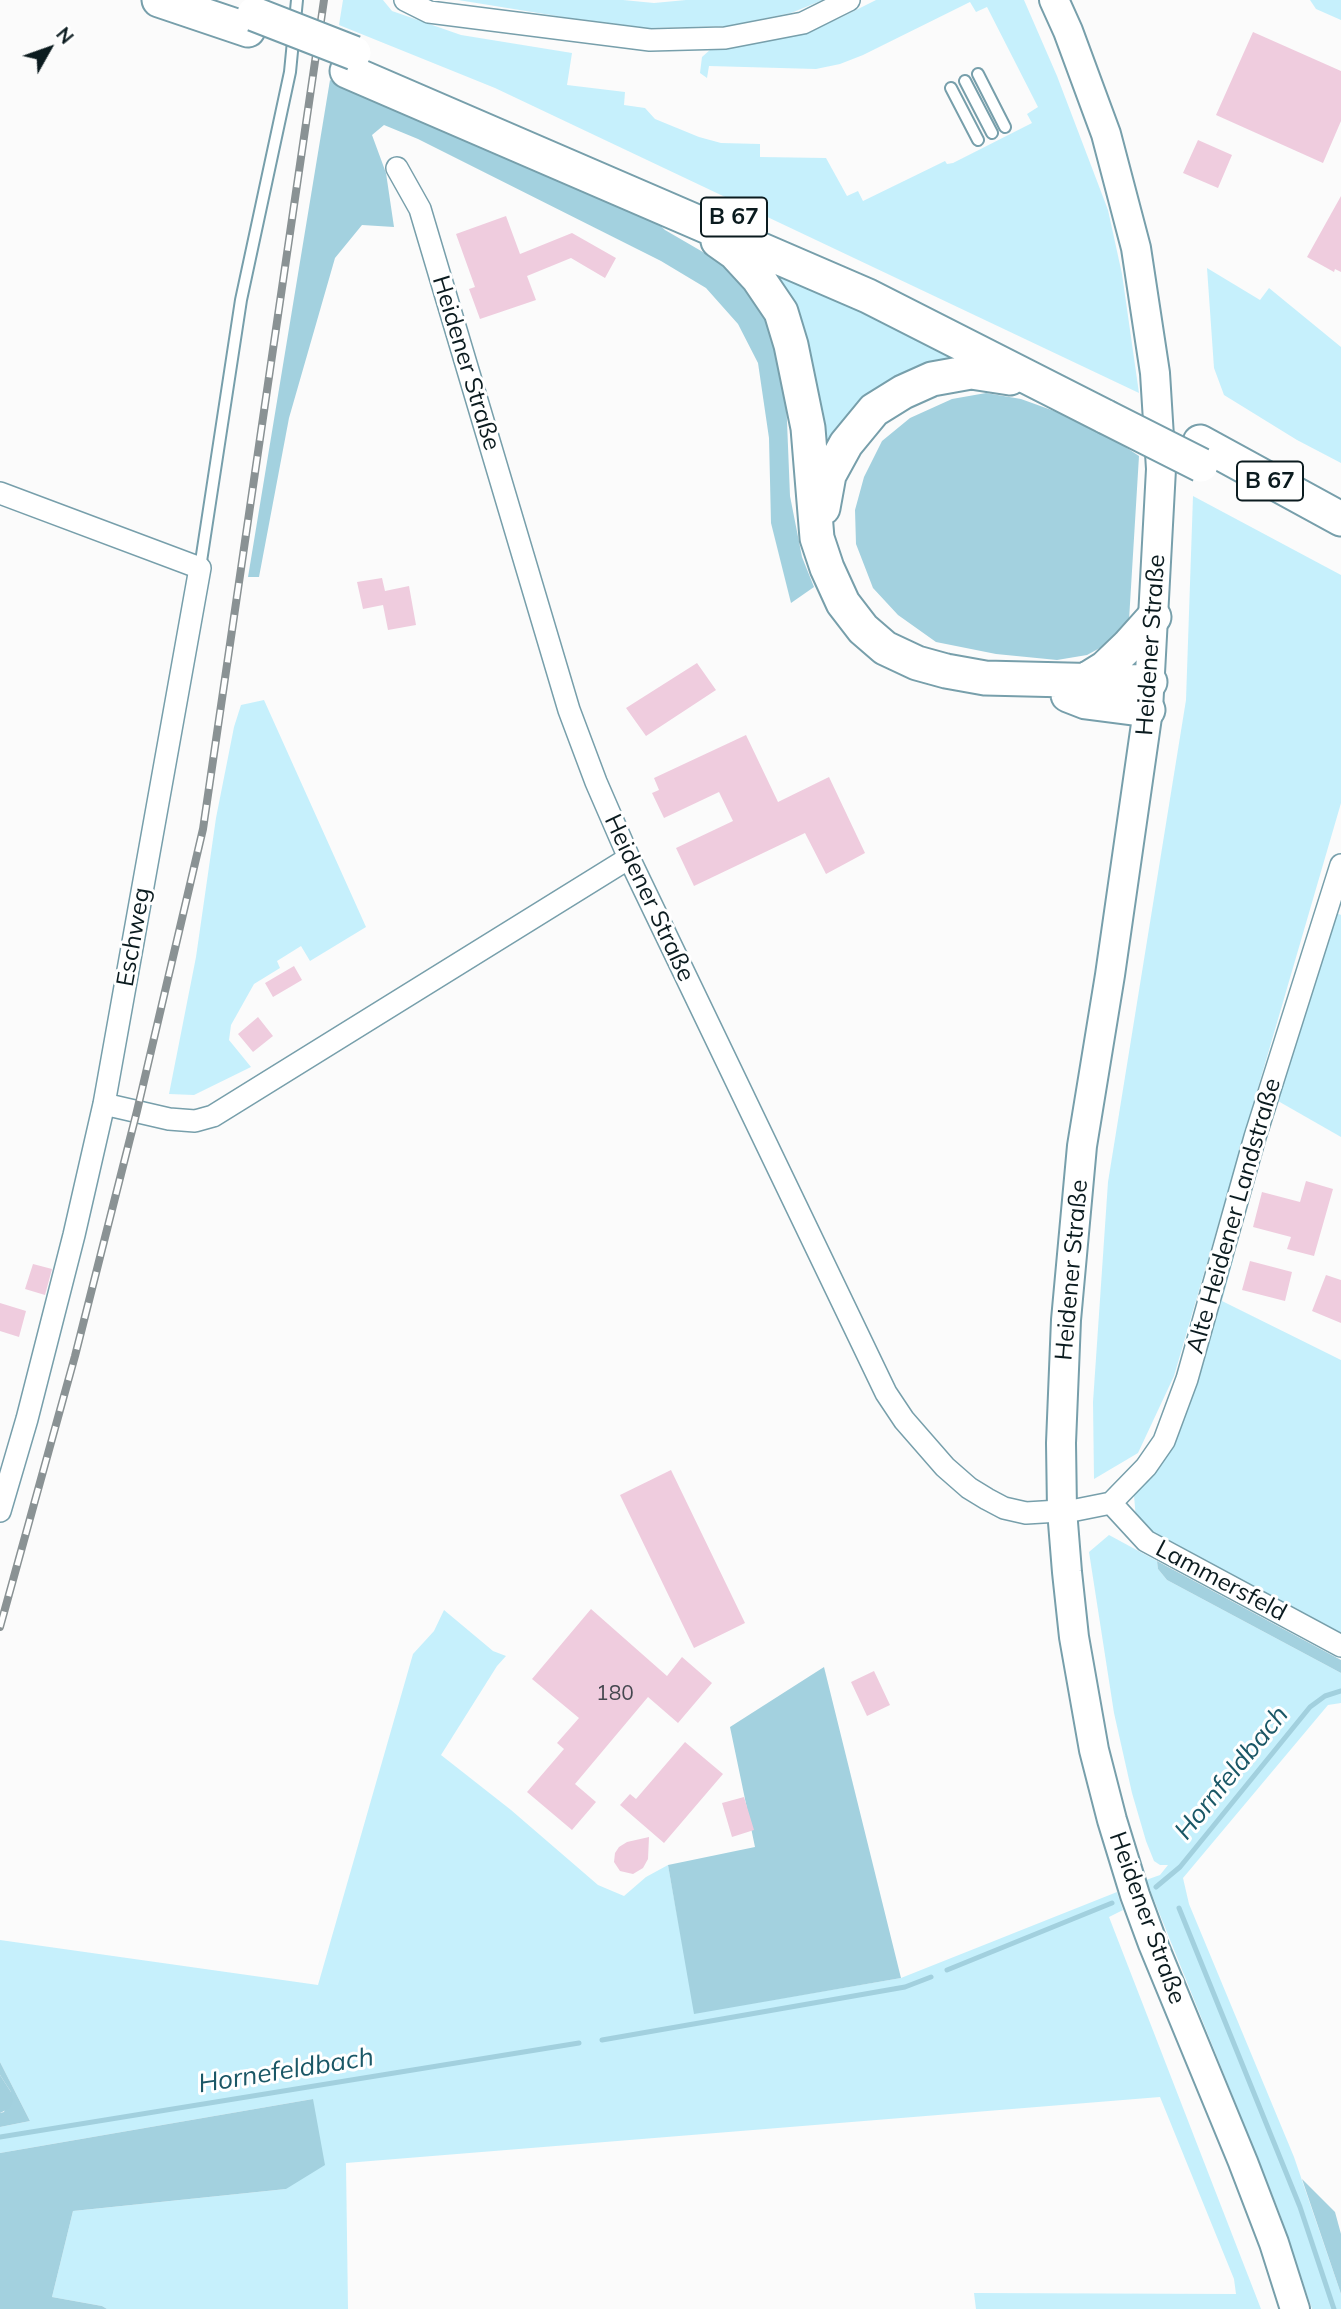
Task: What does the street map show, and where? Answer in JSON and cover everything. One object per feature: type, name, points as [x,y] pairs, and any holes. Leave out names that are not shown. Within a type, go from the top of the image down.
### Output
[{"type":"highway","name":"B 67","points":[[159,0],[251,22]]},
{"type":"highway","name":"B 67","points":[[211,0],[251,22],[657,182],[923,302],[1106,407]]},
{"type":"highway","name":"B 67","points":[[350,62],[868,296],[1341,519]]},
{"type":"highway","points":[[653,201],[735,253],[758,278],[781,312],[791,345],[808,428],[817,538],[843,603],[863,629],[885,648],[917,663],[946,671],[985,678],[1084,681],[1149,696]]},
{"type":"highway","points":[[817,538],[830,475],[846,444],[874,410],[903,392],[932,379],[971,372],[1000,375],[1035,384],[1106,407]]},
{"type":"highway","name":"B 67","points":[[1200,454],[1341,540]]},
{"type":"highway","points":[[1084,681],[1105,668],[1154,617]]},
{"type":"highway","points":[[1030,680],[1086,702],[1149,696]]},
{"type":"main road","name":"Heidener Straße","points":[[1054,0],[1106,134],[1136,248],[1155,373],[1161,469],[1149,696],[1112,962],[1082,1146],[1062,1377],[1062,1510],[1074,1637],[1094,1750],[1112,1820],[1153,1944],[1243,2162],[1274,2243],[1295,2309]]},
{"type":"street","points":[[405,0],[429,12],[650,40],[726,38],[803,23],[849,0]]},
{"type":"street","name":"Heidener Straße","points":[[397,168],[420,209],[569,710],[596,782],[629,858],[886,1393],[924,1445],[969,1488],[1004,1508],[1026,1513],[1062,1510]]},
{"type":"street","points":[[0,493],[200,568]]},
{"type":"street","name":"Eschweg","points":[[0,1511],[75,1235],[104,1104],[200,568]]},
{"type":"street","points":[[104,1104],[169,1119],[194,1121],[213,1116],[629,858]]},
{"type":"street","name":"Alte Heidener Landstraße","points":[[1111,1503],[1146,1467],[1164,1441],[1176,1410],[1255,1137],[1341,865]]},
{"type":"street","points":[[1062,1510],[1111,1503]]},
{"type":"street","name":"Lammersfeld","points":[[1111,1503],[1146,1541],[1341,1646]]},
{"type":"lane","points":[[200,568],[241,300],[290,72],[297,0]]},
{"type":"lane","points":[[978,74],[1005,127]]},
{"type":"lane","points":[[965,81],[992,133]]},
{"type":"lane","points":[[951,88],[978,140]]},
{"type":"shaded area","points":[[343,0],[383,0],[392,11],[461,35],[572,53],[567,85],[625,92],[624,105],[645,108],[655,119],[699,137],[721,143],[760,144],[760,157],[826,158],[847,196],[858,191],[863,201],[945,161],[947,164],[953,163],[1032,123],[1027,114],[1038,107],[987,7],[976,12],[970,2],[863,55],[816,69],[709,66],[707,78],[700,73],[702,57],[711,49],[787,36],[838,19],[876,0],[1024,0],[1057,76],[1108,210],[1122,274],[1139,393],[495,88],[339,25]]},
{"type":"shaded area","points":[[458,0],[623,0],[654,3],[686,0],[823,0],[791,13],[727,26],[648,28]]},
{"type":"shaded area","points":[[1310,0],[1341,0],[1341,20],[1316,9]]},
{"type":"shaded area","points":[[330,80],[647,213],[665,230],[727,266],[759,304],[785,372],[790,496],[802,557],[814,587],[791,603],[771,523],[769,438],[758,363],[738,324],[706,288],[661,261],[418,139],[384,125],[372,135],[386,173],[394,227],[362,225],[335,258],[289,418],[259,577],[248,577]]},
{"type":"shaded area","points":[[758,255],[963,355],[819,477],[814,375],[800,320]]},
{"type":"shaded area","points":[[1207,268],[1260,300],[1269,288],[1341,347],[1341,463],[1297,440],[1224,395],[1214,368]]},
{"type":"shaded area","points":[[986,393],[1021,399],[1068,416],[1115,440],[1139,456],[1129,620],[1109,643],[1087,655],[1057,660],[996,654],[936,642],[898,615],[873,588],[856,544],[855,510],[864,477],[882,441],[910,418],[952,399]]},
{"type":"shaded area","points":[[1193,496],[1341,575],[1341,803],[1174,1376],[1138,1453],[1094,1479],[1093,1402],[1108,1182],[1186,700]]},
{"type":"shaded area","points":[[264,700],[366,927],[310,961],[301,946],[277,961],[280,968],[254,984],[231,1025],[229,1040],[251,1067],[194,1095],[169,1094],[196,957],[216,818],[234,727],[241,705]]},
{"type":"shaded area","points":[[1336,913],[1341,915],[1341,1137],[1278,1101]]},
{"type":"shaded area","points":[[1234,1257],[1222,1301],[1341,1360],[1341,1637],[1157,1537],[1136,1520],[1134,1495],[1154,1471],[1228,1259]]},
{"type":"shaded area","points":[[1109,1535],[1157,1561],[1158,1569],[1167,1580],[1341,1673],[1341,1703],[1328,1705],[1183,1878],[1189,1904],[1294,2157],[1341,2294],[1341,2309],[1312,2309],[1280,2214],[1146,1880],[1160,1875],[1168,1865],[1160,1865],[1154,1861],[1146,1841],[1114,1713],[1089,1552]]},
{"type":"shaded area","points":[[1157,1561],[1341,1660],[1341,1673],[1167,1580],[1158,1569]]},
{"type":"shaded area","points":[[444,1610],[493,1651],[506,1656],[441,1755],[511,1810],[598,1885],[624,1896],[646,1877],[668,1865],[695,2013],[901,1978],[1117,1892],[1123,1910],[1109,1917],[1261,2309],[976,2309],[974,2293],[1236,2294],[1234,2279],[1160,2097],[346,2163],[348,2309],[107,2309],[52,2297],[73,2211],[286,2189],[313,2099],[0,2153],[0,2127],[30,2121],[0,2062],[0,1940],[318,1985],[413,1654],[434,1631]]},
{"type":"shaded area","points":[[824,1667],[901,1978],[694,2014],[668,1865],[755,1847],[730,1727]]},
{"type":"shaded area","points":[[0,2062],[30,2121],[0,2127],[0,2113],[4,2112],[11,2092],[0,2075]]},
{"type":"shaded area","points":[[0,2075],[11,2092],[13,2101],[10,2108],[0,2113]]},
{"type":"shaded area","points":[[313,2099],[325,2165],[286,2189],[73,2211],[52,2297],[107,2309],[0,2309],[0,2153]]},
{"type":"shaded area","points":[[1302,2179],[1335,2212],[1341,2234],[1341,2294]]},
{"type":"building","points":[[1253,32],[1341,71],[1341,121],[1323,163],[1216,115]]},
{"type":"building","points":[[1198,140],[1232,155],[1218,188],[1183,173]]},
{"type":"building","points":[[1341,196],[1341,272],[1335,269],[1334,272],[1307,257]]},
{"type":"building","points":[[506,216],[520,254],[572,233],[616,258],[605,278],[571,258],[527,276],[536,300],[480,319],[469,289],[475,287],[456,234]]},
{"type":"building","points":[[382,578],[385,591],[409,586],[416,625],[388,630],[383,605],[363,609],[357,582]]},
{"type":"building","points":[[697,663],[716,690],[646,736],[626,708]]},
{"type":"building","points":[[746,735],[778,802],[829,777],[865,853],[826,874],[805,833],[694,886],[676,848],[733,821],[719,792],[664,818],[652,793],[659,790],[654,778]]},
{"type":"building","points":[[294,966],[302,980],[273,997],[265,983]]},
{"type":"building","points":[[258,1017],[273,1036],[253,1052],[238,1034]]},
{"type":"building","points":[[1306,1181],[1333,1189],[1314,1256],[1287,1249],[1291,1237],[1253,1227],[1262,1192],[1300,1202]]},
{"type":"building","points":[[1250,1261],[1292,1272],[1285,1301],[1242,1290]]},
{"type":"building","points":[[33,1264],[52,1269],[45,1295],[25,1289]]},
{"type":"building","points":[[1326,1275],[1341,1280],[1341,1323],[1312,1311]]},
{"type":"building","points":[[0,1303],[26,1311],[19,1337],[0,1331]]},
{"type":"building","points":[[671,1470],[745,1623],[694,1648],[620,1495]]},
{"type":"building","points":[[591,1609],[667,1676],[682,1657],[712,1683],[678,1723],[648,1697],[575,1784],[596,1802],[572,1830],[527,1792],[564,1749],[557,1743],[579,1718],[532,1679]]},
{"type":"building","points":[[874,1671],[890,1705],[867,1716],[851,1682]]},
{"type":"building","points":[[685,1742],[723,1774],[664,1843],[620,1805],[630,1794],[636,1799]]},
{"type":"building","points":[[744,1797],[754,1830],[732,1837],[722,1803]]},
{"type":"building","points":[[649,1837],[648,1859],[643,1868],[633,1874],[620,1871],[614,1862],[619,1847],[627,1842]]},
{"type":"waterway","name":"Hornfeldbach","points":[[1156,1887],[1180,1867],[1310,1707],[1325,1696],[1341,1691]]},
{"type":"waterway","name":"Hornfeldbach","points":[[947,1970],[1112,1903]]},
{"type":"waterway","points":[[1179,1908],[1300,2207],[1334,2309]]},
{"type":"waterway","name":"Hornefeldbach","points":[[602,2040],[905,1987],[931,1977]]},
{"type":"waterway","name":"Hornefeldbach","points":[[0,2137],[579,2043]]},
{"type":"railway","points":[[0,1627],[75,1356],[137,1111],[203,829],[324,0]]}]
